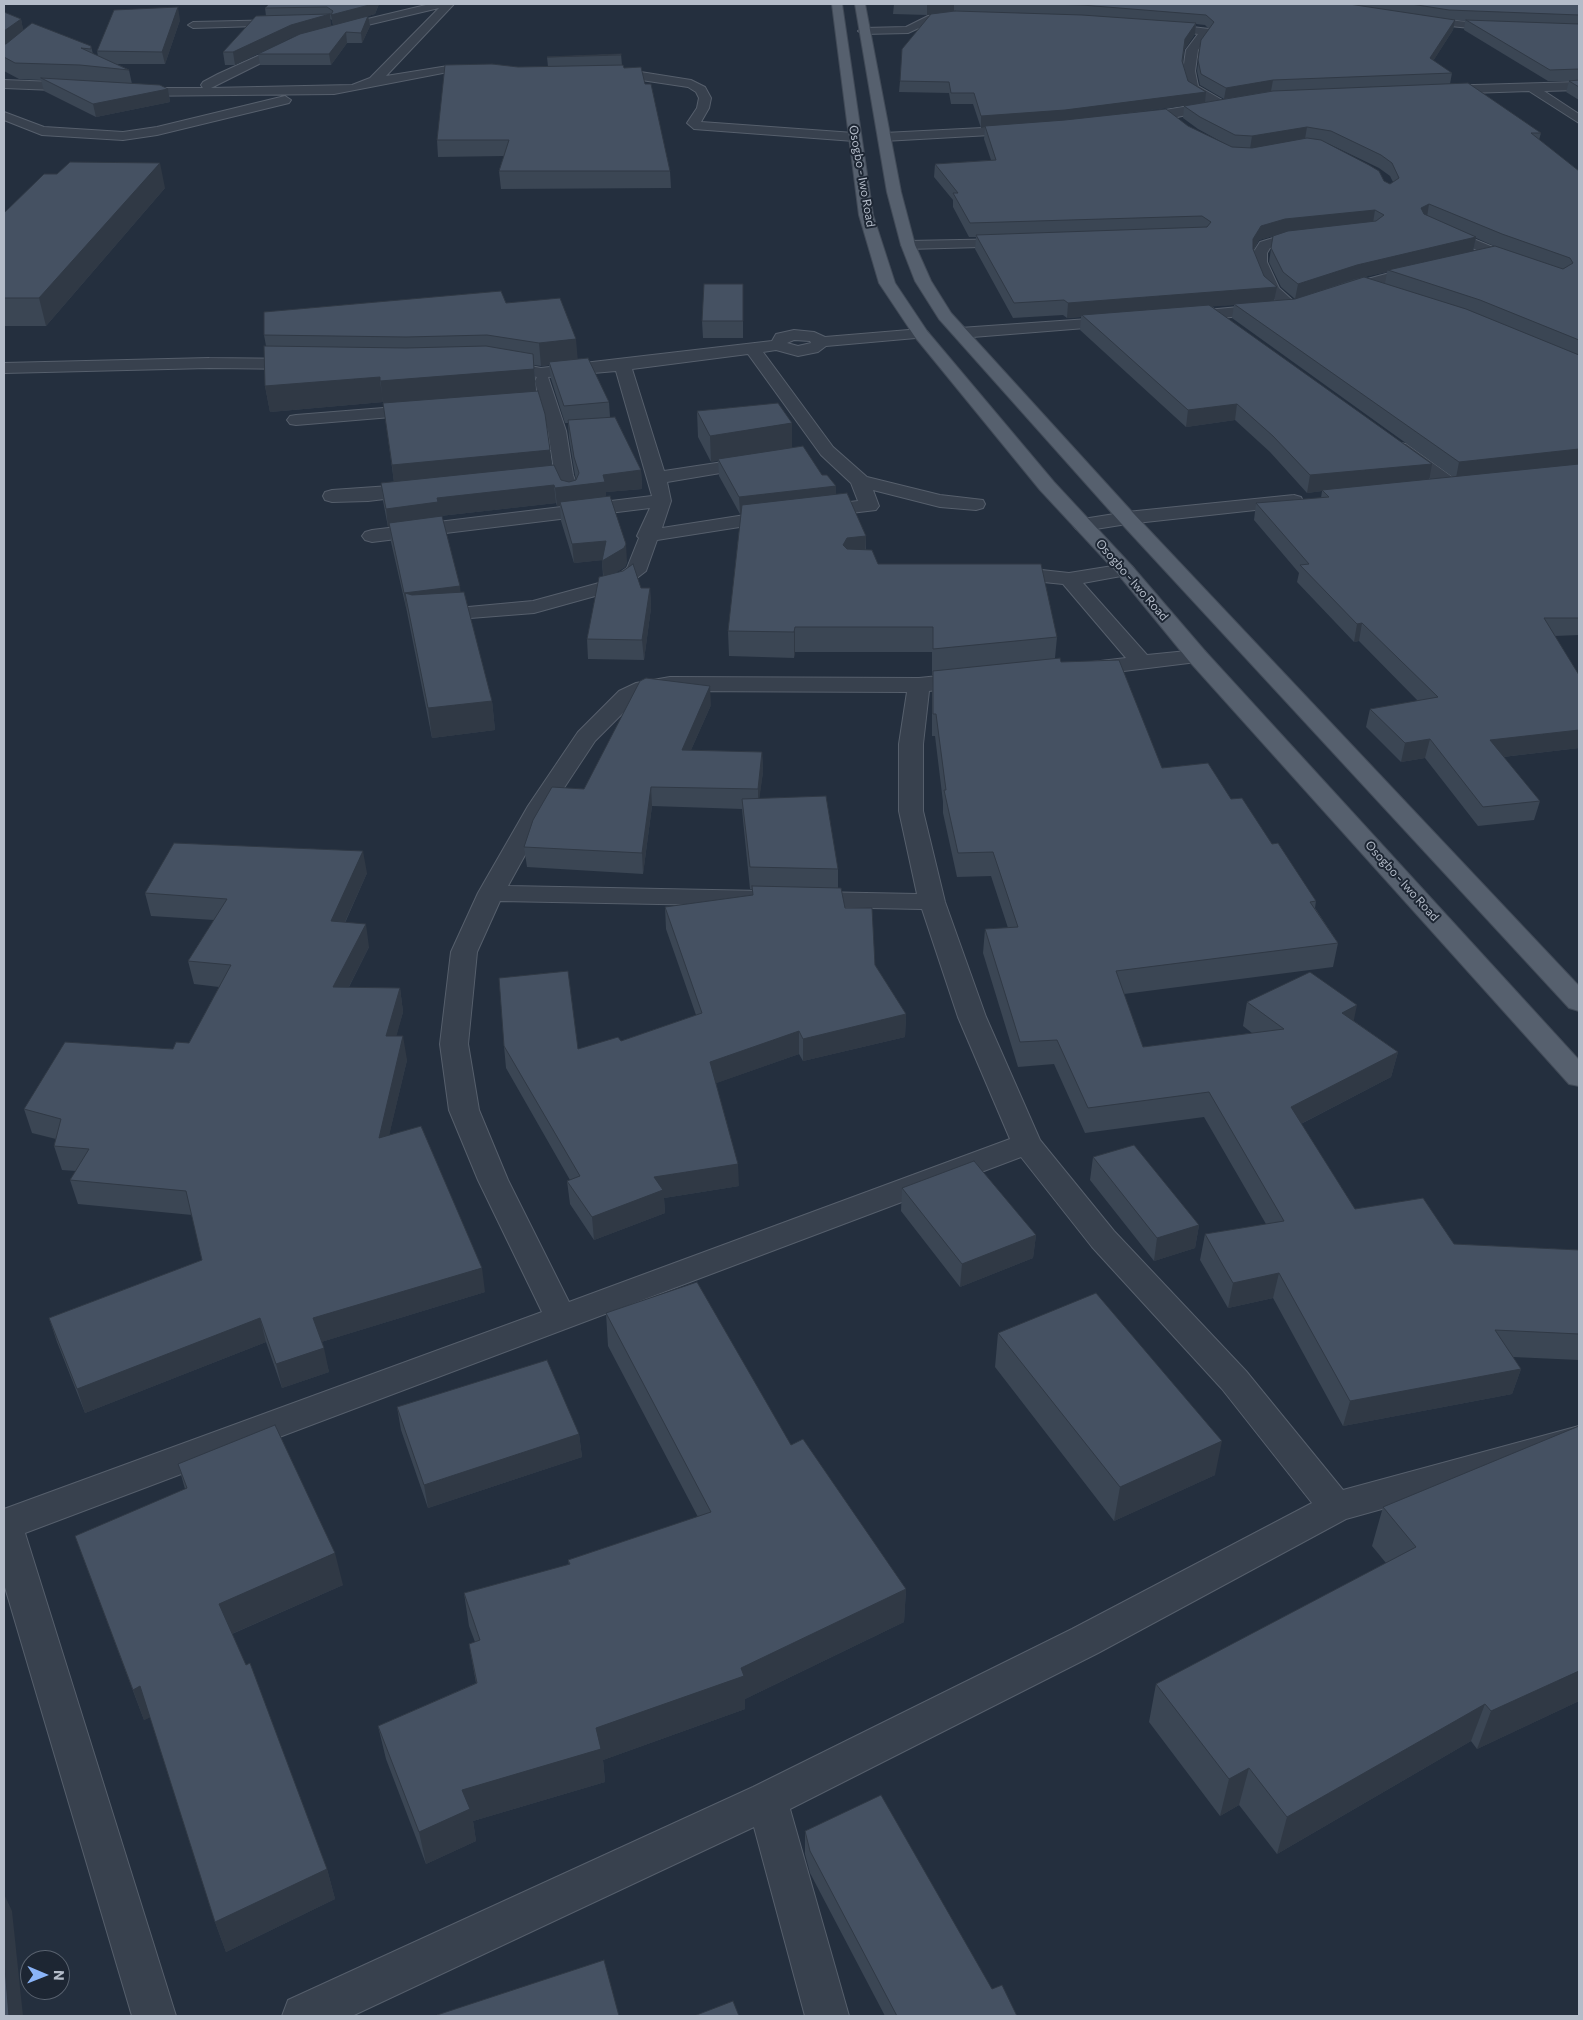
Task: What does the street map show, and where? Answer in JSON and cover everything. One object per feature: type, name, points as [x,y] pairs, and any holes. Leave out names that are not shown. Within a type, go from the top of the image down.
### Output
[{"type":"main road","name":"Osogbo - Iwo Road","points":[[837,4],[866,215],[888,284],[921,334],[1047,486],[1125,570],[1197,656],[1579,1077]]},
{"type":"main road","name":"Osogbo - Iwo Road","points":[[860,4],[894,192],[908,245],[923,282],[945,316],[1127,518],[1579,1002]]},
{"type":"main road","points":[[859,166],[889,165]]},
{"type":"street","points":[[321,28],[362,22],[442,4]]},
{"type":"street","points":[[374,81],[449,4]]},
{"type":"street","points":[[864,31],[908,30],[932,18],[972,16]]},
{"type":"street","points":[[1409,19],[1481,27],[1579,30]]},
{"type":"street","points":[[193,25],[292,23]]},
{"type":"street","points":[[1121,120],[1168,115],[1225,104],[1205,97],[1192,87],[1189,71],[1192,50],[1205,31],[1143,25]]},
{"type":"street","points":[[186,124],[182,106],[203,89],[218,72],[305,39]]},
{"type":"street","points":[[117,89],[317,90],[354,88],[374,81],[448,69],[491,75]]},
{"type":"street","points":[[597,76],[628,74],[691,84],[701,90],[705,98],[703,108],[693,123],[698,126],[854,137]]},
{"type":"street","points":[[4,84],[54,88]]},
{"type":"street","points":[[1423,91],[1579,86]]},
{"type":"street","points":[[4,92],[89,87]]},
{"type":"street","points":[[1532,88],[1579,119]]},
{"type":"street","points":[[4,116],[42,131],[101,136],[139,134],[284,101],[317,90]]},
{"type":"street","points":[[1168,115],[1180,124]]},
{"type":"street","points":[[204,120],[213,130]]},
{"type":"street","points":[[884,138],[960,135],[1035,129]]},
{"type":"street","points":[[1427,223],[1493,253],[1535,268]]},
{"type":"street","points":[[1292,307],[1272,290],[1260,262],[1260,253],[1265,245],[1283,239],[1324,235]]},
{"type":"street","points":[[908,245],[1025,242]]},
{"type":"street","points":[[1464,259],[1493,253]]},
{"type":"street","points":[[1326,296],[1360,284],[1436,266]]},
{"type":"street","points":[[1360,284],[1387,293]]},
{"type":"street","points":[[1165,318],[1292,307],[1309,301]]},
{"type":"street","points":[[1214,315],[1238,332]]},
{"type":"street","points":[[960,334],[1136,320]]},
{"type":"street","points":[[480,364],[521,368],[541,373],[623,365],[778,345],[782,338],[794,335],[814,337],[819,342],[921,334]]},
{"type":"street","points":[[752,348],[826,451],[860,481],[940,501],[976,504]]},
{"type":"street","points":[[4,368],[209,363],[317,364]]},
{"type":"street","points":[[416,616],[534,607],[617,584],[636,570],[647,536],[662,501],[657,478],[623,365]]},
{"type":"street","points":[[541,373],[557,431],[564,475],[577,510]]},
{"type":"street","points":[[489,404],[547,400]]},
{"type":"street","points":[[296,420],[441,408]]},
{"type":"street","points":[[621,426],[640,425]]},
{"type":"street","points":[[557,431],[576,430]]},
{"type":"street","points":[[1389,440],[1462,485],[1423,489]]},
{"type":"street","points":[[808,454],[826,451]]},
{"type":"street","points":[[657,478],[770,460]]},
{"type":"street","points":[[506,481],[564,475]]},
{"type":"street","points":[[647,536],[797,514],[869,506],[860,481]]},
{"type":"street","points":[[332,496],[368,496],[437,488]]},
{"type":"street","points":[[1083,525],[1127,518],[1314,499]]},
{"type":"street","points":[[372,536],[662,501]]},
{"type":"street","points":[[985,571],[1069,580],[1125,570]]},
{"type":"street","points":[[1069,580],[1142,663]]},
{"type":"street","points":[[1065,671],[1197,656]]},
{"type":"street","points":[[562,1318],[493,1180],[464,1110],[454,1044],[464,952],[492,893],[540,806],[581,744],[627,696],[644,688],[670,684],[919,685],[987,678]]},
{"type":"street","points":[[919,685],[911,744],[911,811],[932,902],[972,1017],[1027,1144],[1104,1239],[1234,1380],[1336,1507]]},
{"type":"street","points":[[492,893],[932,902]]},
{"type":"street","points":[[154,2016],[4,1525],[1027,1144]]},
{"type":"street","points":[[304,2016],[767,1800],[1084,1641],[1336,1507],[1551,1446],[1579,1440]]},
{"type":"street","points":[[767,1800],[826,2016]]},
{"type":"building","points":[[269,4],[373,4],[331,15],[333,11],[327,7],[265,8]]},
{"type":"building","points":[[1050,4],[1349,4],[1455,20],[1430,58],[1452,73],[1273,80],[1226,88],[1201,74],[1198,60],[1201,40],[1214,22],[1206,15]]},
{"type":"building","points":[[1411,4],[1579,4],[1579,15],[1449,10]]},
{"type":"building","points":[[178,7],[162,52],[97,51],[114,10]]},
{"type":"building","points":[[955,11],[1082,15],[1196,23],[1185,39],[1182,61],[1188,81],[1206,92],[1065,110],[981,116],[974,93],[951,93],[949,82],[900,81],[902,49],[931,14]]},
{"type":"building","points":[[4,12],[21,19],[4,31]]},
{"type":"building","points":[[330,14],[291,25],[233,52],[223,52],[256,16]]},
{"type":"building","points":[[368,16],[361,33],[346,32],[329,54],[258,54],[300,34]]},
{"type":"building","points":[[1466,20],[1579,24],[1579,69],[1550,70]]},
{"type":"building","points":[[32,23],[91,46],[91,49],[81,48],[129,70],[80,65],[15,63],[4,57],[4,44]]},
{"type":"building","points":[[621,54],[621,55],[547,57]]},
{"type":"building","points":[[492,64],[518,67],[623,65],[624,68],[641,67],[645,84],[651,84],[670,171],[499,171],[509,140],[437,140],[445,65]]},
{"type":"building","points":[[41,78],[160,85],[168,89],[93,104]]},
{"type":"building","points":[[1579,80],[1579,87],[1569,81]]},
{"type":"building","points":[[1468,83],[1541,133],[1531,133],[1579,171],[1579,340],[1480,300],[1388,270],[1495,246],[1563,269],[1573,263],[1570,258],[1502,234],[1429,204],[1421,208],[1424,214],[1476,237],[1357,265],[1298,284],[1283,272],[1271,248],[1273,236],[1288,231],[1376,221],[1384,215],[1375,210],[1285,219],[1261,226],[1253,239],[1253,249],[1264,276],[1277,287],[1068,303],[1064,300],[1014,303],[976,235],[1207,227],[1211,222],[1202,216],[970,223],[953,193],[958,193],[935,164],[996,160],[985,126],[1065,120],[1166,109],[1188,126],[1232,147],[1252,148],[1307,138],[1321,140],[1379,171],[1384,181],[1390,184],[1399,178],[1392,163],[1381,155],[1331,131],[1307,127],[1252,136],[1235,135],[1200,117],[1184,106],[1273,91]]},
{"type":"building","points":[[70,162],[160,163],[39,298],[4,298],[4,213],[44,174],[57,174]]},
{"type":"building","points":[[1364,277],[1466,309],[1579,355],[1579,449],[1459,462],[1234,304],[1295,299]]},
{"type":"building","points":[[704,284],[743,284],[743,321],[702,321]]},
{"type":"building","points":[[501,291],[506,303],[560,298],[576,339],[539,343],[487,335],[406,337],[264,335],[264,312]]},
{"type":"building","points":[[1209,305],[1432,464],[1310,475],[1273,436],[1237,404],[1188,410],[1082,315]]},
{"type":"building","points":[[264,346],[406,348],[486,346],[533,354],[534,369],[380,381],[380,377],[265,386]]},
{"type":"building","points":[[588,358],[609,402],[564,406],[549,362]]},
{"type":"building","points":[[538,391],[545,414],[550,450],[392,465],[383,403]]},
{"type":"building","points":[[778,403],[792,423],[710,436],[697,411]]},
{"type":"building","points":[[615,417],[641,470],[603,475],[605,482],[555,488],[554,485],[437,498],[438,502],[386,509],[381,483],[554,465],[561,480],[569,482],[576,480],[579,473],[574,457],[568,420]]},
{"type":"building","points":[[803,446],[822,475],[827,475],[836,486],[739,497],[718,459]]},
{"type":"building","points":[[1579,464],[1579,618],[1544,618],[1579,675],[1579,730],[1490,740],[1540,801],[1483,807],[1430,739],[1405,743],[1370,709],[1438,697],[1362,623],[1357,624],[1300,565],[1309,564],[1256,503],[1329,497],[1322,490]]},
{"type":"building","points":[[847,493],[866,536],[847,538],[843,545],[847,549],[872,550],[878,564],[1041,564],[1057,637],[933,649],[933,627],[795,627],[794,632],[728,631],[742,505]]},
{"type":"building","points":[[610,496],[626,544],[624,548],[602,561],[606,541],[572,544],[560,502]]},
{"type":"building","points":[[442,516],[460,586],[404,593],[389,523]]},
{"type":"building","points":[[633,564],[641,588],[650,588],[642,640],[587,639],[599,577],[623,571]]},
{"type":"building","points":[[464,592],[492,701],[428,708],[405,593],[412,595]]},
{"type":"building","points":[[1060,658],[1061,662],[1119,660],[1162,768],[1208,763],[1231,799],[1242,798],[1272,844],[1278,843],[1316,901],[1310,902],[1338,943],[1116,971],[1143,1047],[1284,1029],[1247,1002],[1310,972],[1357,1005],[1342,1013],[1398,1052],[1291,1107],[1355,1209],[1423,1198],[1454,1244],[1579,1250],[1579,1334],[1495,1330],[1521,1369],[1350,1401],[1279,1273],[1233,1283],[1205,1234],[1284,1221],[1209,1092],[1088,1108],[1057,1040],[1020,1042],[985,929],[1018,927],[993,852],[958,853],[944,790],[946,790],[936,714],[933,714],[933,671]]},
{"type":"building","points":[[646,678],[710,686],[682,750],[762,752],[758,789],[651,787],[642,853],[524,847],[533,820],[552,787],[584,789],[640,681]]},
{"type":"building","points":[[826,796],[838,869],[750,867],[742,799]]},
{"type":"building","points":[[174,843],[363,851],[331,921],[366,924],[333,987],[400,988],[386,1036],[403,1036],[379,1138],[421,1126],[482,1268],[313,1318],[324,1348],[276,1364],[260,1318],[77,1389],[49,1318],[202,1260],[186,1191],[70,1180],[89,1149],[54,1146],[61,1119],[24,1109],[65,1042],[173,1049],[176,1042],[189,1043],[231,965],[188,961],[227,899],[145,893]]},
{"type":"building","points":[[752,886],[841,888],[845,908],[872,908],[875,965],[906,1014],[803,1039],[799,1031],[710,1062],[738,1164],[654,1177],[663,1190],[592,1217],[567,1181],[580,1176],[504,1046],[499,978],[568,971],[578,1049],[618,1037],[621,1041],[702,1013],[665,907],[753,895]]},
{"type":"building","points":[[1134,1145],[1199,1225],[1157,1238],[1093,1157]]},
{"type":"building","points":[[974,1161],[1036,1235],[962,1264],[902,1188]]},
{"type":"building","points":[[697,1282],[791,1445],[803,1439],[906,1589],[741,1668],[744,1676],[596,1728],[601,1749],[462,1790],[470,1809],[419,1832],[378,1726],[477,1683],[469,1644],[480,1640],[464,1593],[570,1564],[568,1560],[711,1512],[606,1313]]},
{"type":"building","points":[[1096,1293],[1222,1441],[1120,1487],[998,1333]]},
{"type":"building","points":[[547,1360],[579,1434],[424,1485],[397,1407]]},
{"type":"building","points":[[275,1425],[335,1553],[219,1604],[246,1665],[250,1663],[327,1869],[215,1922],[140,1686],[133,1690],[75,1536],[187,1488],[178,1464]]},
{"type":"building","points":[[1579,1426],[1579,1671],[1491,1711],[1485,1704],[1287,1817],[1249,1768],[1229,1779],[1156,1684],[1416,1547],[1383,1507]]},
{"type":"building","points":[[881,1795],[992,1989],[1002,1985],[1017,2016],[897,2016],[810,1851],[805,1831]]},
{"type":"building","points":[[4,1956],[9,2016],[4,2016]]},
{"type":"building","points":[[604,1960],[619,2016],[437,2016],[437,2015]]},
{"type":"building","points":[[733,2001],[739,2016],[694,2016]]}]
